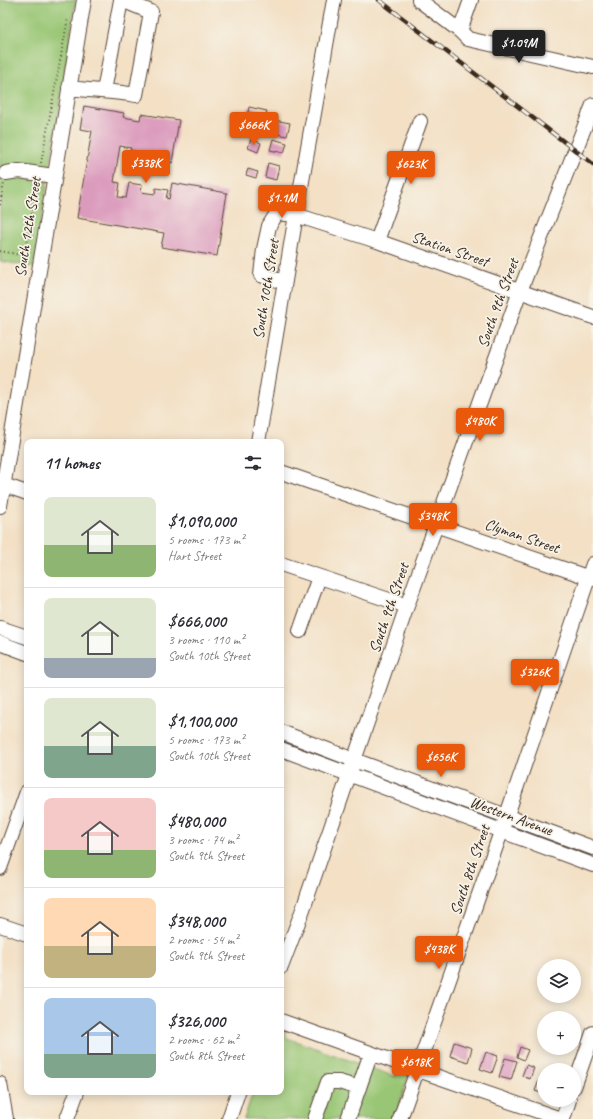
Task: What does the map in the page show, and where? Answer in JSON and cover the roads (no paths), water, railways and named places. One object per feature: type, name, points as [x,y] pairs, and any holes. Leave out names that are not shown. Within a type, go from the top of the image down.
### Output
[{"type":"street","name":"South 12th Street","points":[[0,506],[84,0]]},
{"type":"street","points":[[69,88],[136,95],[151,12],[122,0],[104,91]]},
{"type":"street","name":"South 10th Street","points":[[258,439],[284,282],[334,0]]},
{"type":"street","points":[[419,0],[460,31],[468,39],[593,67]]},
{"type":"street","points":[[460,31],[471,0]]},
{"type":"street","name":"South 9th Street","points":[[284,958],[407,606],[520,291],[593,105]]},
{"type":"street","points":[[377,241],[420,120]]},
{"type":"street","points":[[6,173],[19,171],[54,176]]},
{"type":"street","name":"Station Street","points":[[284,282],[261,275],[264,249],[269,226],[277,213],[296,215],[377,241],[593,317]]},
{"type":"street","name":"Clyman Street","points":[[284,473],[436,525],[591,574]]},
{"type":"street","points":[[4,485],[24,492]]},
{"type":"street","points":[[284,565],[407,606]]},
{"type":"street","name":"South 8th Street","points":[[400,1119],[591,574]]},
{"type":"street","points":[[300,631],[319,577]]},
{"type":"street","points":[[0,628],[24,636]]},
{"type":"street","points":[[0,643],[24,653]]},
{"type":"street","name":"Western Avenue","points":[[284,733],[593,848]]},
{"type":"street","name":"Western Avenue","points":[[284,750],[593,865]]},
{"type":"street","points":[[0,868],[24,800]]},
{"type":"street","points":[[0,925],[24,933]]},
{"type":"street","points":[[284,1022],[562,1119],[566,1107]]},
{"type":"street","points":[[581,1067],[593,1033]]},
{"type":"street","points":[[348,1119],[371,1053]]},
{"type":"street","points":[[315,1119],[328,1082],[339,1082],[358,1088]]},
{"type":"street","points":[[0,1084],[6,1119]]},
{"type":"street","points":[[67,1119],[76,1095]]},
{"type":"street","points":[[229,1119],[237,1095]]},
{"type":"railway","points":[[379,0],[593,164]]}]
